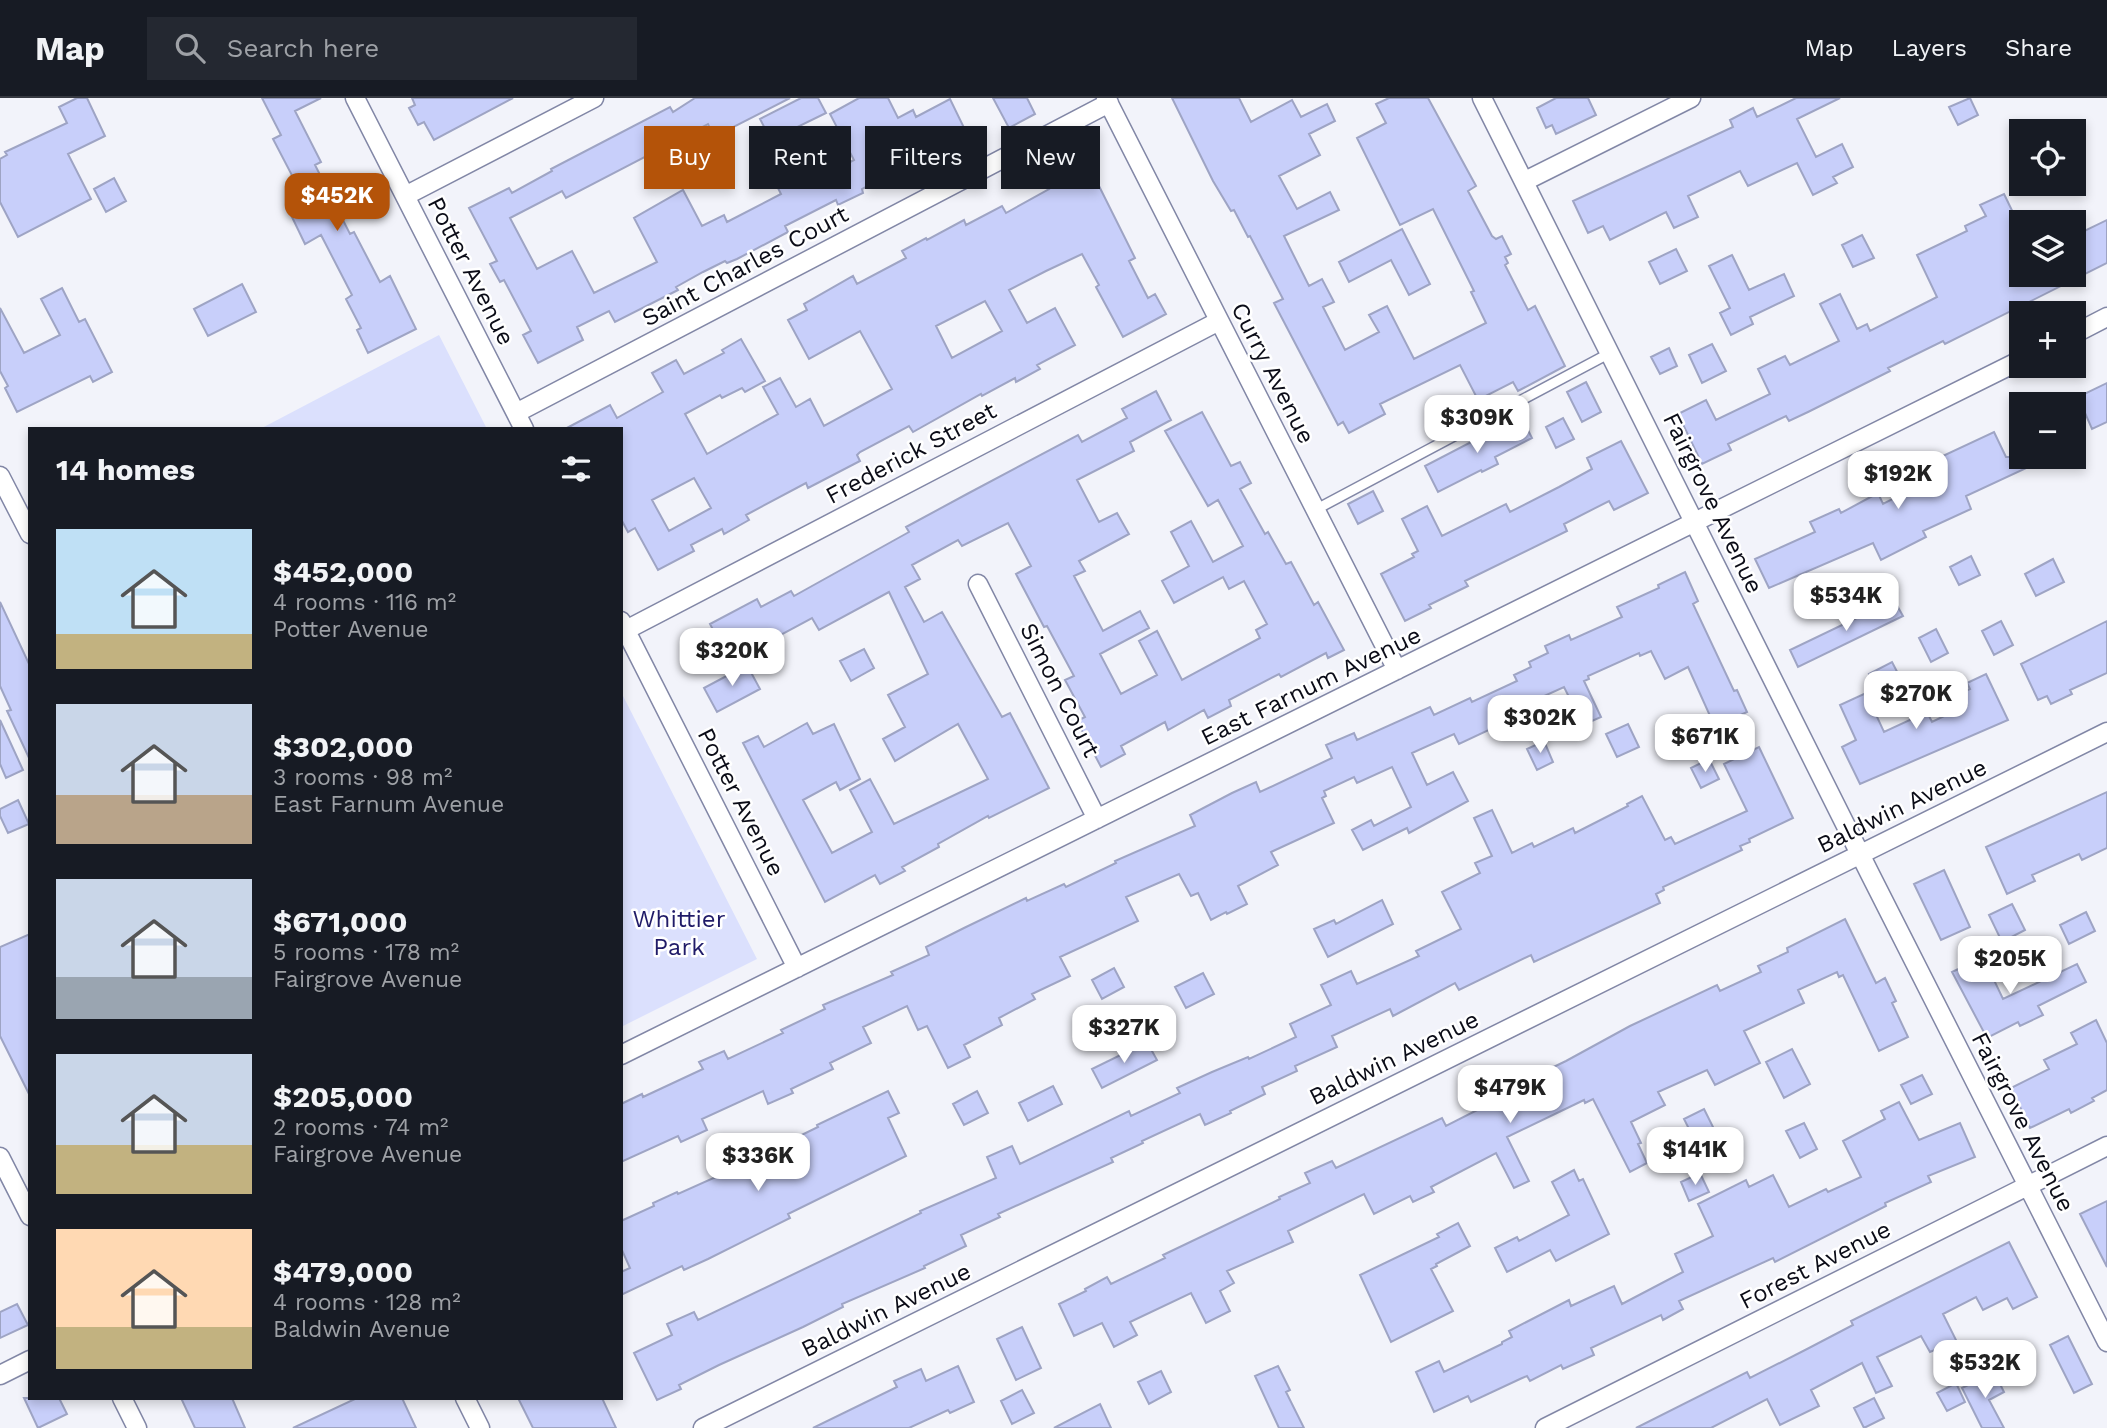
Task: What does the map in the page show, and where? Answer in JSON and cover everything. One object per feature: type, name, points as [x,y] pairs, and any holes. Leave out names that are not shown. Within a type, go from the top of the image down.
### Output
[{"type":"street","name":"Potter Avenue","points":[[355,98],[519,421]]},
{"type":"street","points":[[405,196],[594,98]]},
{"type":"street","name":"Fairgrove Avenue","points":[[1482,98],[2107,1342]]},
{"type":"street","points":[[1525,181],[1665,104],[1691,98]]},
{"type":"street","name":"Curry Avenue","points":[[1107,101],[1397,670]]},
{"type":"street","name":"Saint Charles Court","points":[[519,421],[1107,101]]},
{"type":"street","points":[[2086,328],[2107,317]]},
{"type":"street","name":"Frederick Street","points":[[624,626],[1219,321]]},
{"type":"street","name":"East Farnum Avenue","points":[[623,1054],[2009,366]]},
{"type":"street","points":[[0,476],[5,499],[28,531]]},
{"type":"street","name":"Simon Court","points":[[978,584],[1097,819]]},
{"type":"street","name":"Potter Avenue","points":[[624,626],[797,968]]},
{"type":"street","name":"Baldwin Avenue","points":[[703,1428],[2107,732]]},
{"type":"street","name":"Forest Avenue","points":[[1545,1428],[2107,1146]]},
{"type":"street","points":[[0,1157],[28,1212]]},
{"type":"street","points":[[0,1375],[28,1361]]},
{"type":"street","points":[[123,1400],[137,1428]]},
{"type":"street","points":[[466,1400],[480,1428]]},
{"type":"lane","points":[[1315,510],[1611,353]]},
{"type":"green space","points":[[439,335],[486,427],[264,427]]},
{"type":"green space","name":"Whittier Park","points":[[623,696],[757,959],[623,1026]]},
{"type":"building","points":[[77,98],[87,98],[105,136],[68,154],[91,199],[18,237],[0,202],[0,159],[7,155],[5,152],[67,123],[59,107]]},
{"type":"building","points":[[262,98],[321,98],[295,111],[321,162],[315,165],[350,234],[354,232],[380,282],[390,276],[416,329],[368,353],[357,330],[361,328],[346,299],[352,295],[321,235],[305,244],[291,215],[308,206],[273,139],[281,135]]},
{"type":"building","points":[[412,98],[513,98],[434,140],[424,122],[418,125],[409,108],[415,105]]},
{"type":"building","points":[[695,98],[790,98],[735,126],[708,124],[644,126],[644,157],[566,198],[562,191],[510,218],[537,269],[572,251],[594,293],[657,262],[634,218],[683,190],[702,226],[724,215],[727,222],[781,194],[778,189],[851,189],[851,162],[854,160],[851,154],[851,126],[836,126],[830,114],[859,98],[888,98],[898,118],[913,110],[916,117],[950,99],[963,126],[865,126],[863,193],[838,205],[836,200],[785,226],[788,232],[737,259],[727,263],[725,261],[703,272],[676,287],[678,290],[615,322],[609,311],[577,327],[583,340],[538,363],[523,335],[531,331],[504,280],[500,282],[490,264],[497,261],[469,208],[509,188],[512,193],[552,171],[551,169],[670,107],[673,112]]},
{"type":"building","points":[[801,98],[818,98],[826,113],[800,126],[764,126],[760,119]]},
{"type":"building","points":[[993,98],[1027,98],[1035,114],[1008,126]]},
{"type":"building","points":[[1172,98],[1239,98],[1251,122],[1292,100],[1301,117],[1327,104],[1335,121],[1309,134],[1320,155],[1279,176],[1297,209],[1330,192],[1339,210],[1284,236],[1309,286],[1322,279],[1334,302],[1323,307],[1345,350],[1379,332],[1369,315],[1387,306],[1414,359],[1486,323],[1471,292],[1474,291],[1433,209],[1400,225],[1357,138],[1386,123],[1376,104],[1389,98],[1428,98],[1476,186],[1468,191],[1492,236],[1496,239],[1502,236],[1511,254],[1505,257],[1508,263],[1505,265],[1528,310],[1535,306],[1565,366],[1518,391],[1513,382],[1478,400],[1460,365],[1380,404],[1385,414],[1349,433],[1343,422],[1338,425],[1274,303],[1283,299],[1250,236],[1248,237],[1234,210],[1231,211],[1213,181]]},
{"type":"building","points":[[1556,98],[1588,98],[1596,115],[1556,134],[1552,125],[1546,128],[1537,108]]},
{"type":"building","points":[[1796,98],[1840,98],[1797,119],[1816,157],[1842,144],[1853,167],[1833,177],[1837,183],[1813,195],[1797,163],[1748,186],[1740,171],[1688,196],[1698,217],[1674,228],[1666,212],[1610,240],[1603,226],[1588,233],[1573,201],[1733,127],[1730,120],[1753,108],[1757,117]]},
{"type":"building","points":[[1970,98],[1978,115],[1958,125],[1949,107]]},
{"type":"building","points":[[114,178],[126,201],[106,212],[94,189]]},
{"type":"building","points":[[1100,188],[1135,258],[1129,261],[1148,298],[1155,294],[1166,314],[1123,337],[1082,254],[1046,271],[1009,290],[1027,323],[1055,308],[1075,345],[1037,365],[1040,369],[1016,382],[1015,378],[913,432],[909,426],[860,452],[857,455],[860,461],[808,488],[806,483],[746,515],[749,520],[724,534],[722,529],[691,545],[694,551],[658,570],[635,528],[628,532],[623,523],[623,427],[569,427],[610,405],[617,418],[663,392],[652,373],[676,360],[684,374],[724,353],[722,350],[741,339],[765,381],[745,392],[742,388],[722,398],[720,395],[685,414],[707,454],[778,414],[763,387],[780,378],[796,407],[810,399],[824,426],[892,389],[860,331],[809,359],[788,320],[807,310],[804,304],[853,276],[857,284],[906,258],[902,251],[926,238],[927,240],[964,220],[966,225],[1002,206],[1006,213],[1049,189]],"holes":[[[985,301],[1002,331],[952,358],[936,326]],[[694,478],[711,508],[669,531],[652,500]]]},
{"type":"building","points":[[2004,194],[2012,210],[2009,210],[2009,287],[2059,287],[2031,301],[2009,301],[2009,312],[1945,344],[1943,341],[1888,368],[1890,371],[1789,421],[1786,416],[1728,444],[1731,450],[1702,464],[1678,414],[1706,400],[1716,420],[1770,394],[1758,369],[1785,356],[1790,365],[1839,341],[1820,304],[1840,294],[1857,329],[1867,324],[1870,331],[1937,297],[1917,255],[1967,231],[1965,226],[1986,216],[1980,205]]},
{"type":"building","points":[[2107,220],[2107,263],[2086,274],[2086,230]]},
{"type":"building","points":[[1402,229],[1430,284],[1409,295],[1391,260],[1349,282],[1339,262]]},
{"type":"building","points":[[1862,235],[1874,258],[1853,267],[1842,245]]},
{"type":"building","points":[[1676,249],[1687,271],[1660,284],[1649,262]]},
{"type":"building","points":[[1732,255],[1749,290],[1784,274],[1794,296],[1750,317],[1753,324],[1731,335],[1720,313],[1730,308],[1709,266]]},
{"type":"building","points":[[242,284],[256,312],[208,336],[194,309]]},
{"type":"building","points":[[62,288],[79,322],[85,319],[112,372],[93,382],[90,376],[17,412],[0,371],[0,308],[24,353],[60,335],[41,299]]},
{"type":"building","points":[[1712,344],[1726,371],[1702,383],[1689,355]]},
{"type":"building","points":[[1669,348],[1677,366],[1660,374],[1651,357]]},
{"type":"building","points":[[1586,382],[1601,412],[1582,422],[1567,392]]},
{"type":"building","points":[[2107,383],[2107,422],[2092,429],[2086,415],[2086,393]]},
{"type":"building","points":[[1156,391],[1171,420],[1130,442],[1134,451],[1077,480],[1099,522],[1117,513],[1129,534],[1079,561],[1085,571],[1074,576],[1103,631],[1140,611],[1149,628],[1100,654],[1121,694],[1157,675],[1139,641],[1157,631],[1182,680],[1260,638],[1256,630],[1267,624],[1244,581],[1229,589],[1223,577],[1174,603],[1162,581],[1189,566],[1171,532],[1191,521],[1213,562],[1243,546],[1218,500],[1208,506],[1165,431],[1202,412],[1231,466],[1240,462],[1251,483],[1240,489],[1265,534],[1268,532],[1286,564],[1291,562],[1314,605],[1318,602],[1344,650],[1328,658],[1326,653],[1281,677],[1279,674],[1229,700],[1231,706],[1208,718],[1204,710],[1168,730],[1165,722],[1121,746],[1125,754],[1101,767],[1077,721],[1085,717],[1065,680],[1074,676],[1016,574],[1031,566],[1008,523],[962,546],[958,540],[912,565],[920,579],[905,587],[924,622],[942,612],[1002,717],[1010,713],[1049,788],[989,818],[988,816],[938,844],[939,847],[902,867],[905,871],[880,884],[875,875],[825,902],[743,743],[758,736],[764,747],[807,723],[813,734],[834,724],[860,779],[840,790],[836,782],[803,800],[832,853],[872,832],[850,790],[870,779],[894,824],[988,779],[958,724],[895,761],[883,739],[905,727],[888,695],[928,674],[889,592],[819,630],[812,618],[777,637],[773,630],[726,655],[710,624],[757,599],[761,607],[791,591],[794,596],[909,532],[906,527],[967,494],[1078,435],[1082,442],[1127,418],[1122,409]]},
{"type":"building","points":[[1521,416],[1532,438],[1495,457],[1498,464],[1438,492],[1425,466]]},
{"type":"building","points":[[1563,418],[1574,439],[1556,448],[1546,427]]},
{"type":"building","points":[[1994,432],[2006,457],[2009,457],[2009,469],[2024,469],[1966,496],[1971,509],[1923,531],[1926,537],[1881,560],[1873,543],[1769,588],[1755,559],[1815,532],[1810,522],[1839,509],[1841,513],[1878,493],[1883,504],[1922,484],[1915,469]]},
{"type":"building","points":[[1621,441],[1648,493],[1614,510],[1609,501],[1564,524],[1567,531],[1465,581],[1468,586],[1429,605],[1431,608],[1405,621],[1381,574],[1414,557],[1412,554],[1418,551],[1402,519],[1427,506],[1442,536],[1506,504],[1510,512],[1592,469],[1587,458]]},
{"type":"building","points":[[1373,491],[1383,511],[1358,524],[1348,504]]},
{"type":"building","points":[[1971,556],[1980,575],[1959,585],[1950,567]]},
{"type":"building","points":[[2053,559],[2064,582],[2036,596],[2025,574]]},
{"type":"building","points":[[1685,572],[1698,601],[1693,604],[1734,691],[1737,690],[1747,712],[1715,727],[1688,667],[1665,679],[1651,651],[1640,656],[1639,653],[1588,676],[1589,679],[1584,681],[1601,717],[1583,725],[1564,687],[1520,707],[1527,722],[1501,734],[1497,726],[1459,744],[1454,734],[1412,753],[1427,785],[1453,772],[1468,801],[1409,833],[1407,828],[1363,850],[1352,830],[1371,820],[1374,826],[1411,807],[1392,767],[1357,783],[1354,777],[1324,791],[1326,796],[1322,798],[1334,823],[1271,852],[1278,865],[1238,886],[1247,904],[1227,914],[1226,912],[1211,920],[1198,893],[1191,896],[1179,874],[1126,897],[1138,921],[1060,957],[1070,976],[1032,994],[1035,999],[999,1018],[1002,1025],[964,1045],[970,1057],[948,1068],[927,1026],[918,1030],[907,1006],[863,1027],[871,1043],[830,1063],[833,1069],[791,1089],[793,1093],[768,1104],[763,1091],[702,1119],[707,1130],[681,1142],[678,1136],[623,1161],[623,1103],[642,1094],[643,1097],[703,1069],[699,1062],[724,1051],[728,1059],[783,1033],[781,1030],[825,1009],[823,1005],[893,975],[891,972],[929,955],[926,947],[964,928],[1026,898],[1027,901],[1064,884],[1066,887],[1116,863],[1115,861],[1195,826],[1190,815],[1232,793],[1256,782],[1260,792],[1332,758],[1326,745],[1354,733],[1357,740],[1430,707],[1434,715],[1470,698],[1472,702],[1517,681],[1514,675],[1531,667],[1529,662],[1548,653],[1545,646],[1569,635],[1571,640],[1622,617],[1617,607],[1659,588],[1658,585]]},
{"type":"building","points":[[1894,600],[1903,616],[1798,667],[1790,650]]},
{"type":"building","points":[[0,602],[28,662],[28,756],[7,711],[11,710],[0,686]]},
{"type":"building","points":[[2001,621],[2013,645],[1994,655],[1982,631]]},
{"type":"building","points":[[2107,621],[2107,673],[2070,690],[2072,694],[2051,704],[2047,696],[2038,700],[2021,664]]},
{"type":"building","points":[[1936,629],[1948,653],[1931,662],[1919,638]]},
{"type":"building","points":[[864,649],[874,668],[851,681],[840,661]]},
{"type":"building","points":[[1892,662],[1904,685],[1881,697],[1869,674]]},
{"type":"building","points":[[747,665],[760,689],[717,712],[704,688]]},
{"type":"building","points":[[1986,674],[2008,720],[1860,784],[1842,747],[1856,740],[1840,705],[1866,693],[1884,732],[1927,712],[1932,722],[1967,705],[1961,693],[1970,689],[1967,683]]},
{"type":"building","points":[[0,720],[23,770],[6,778],[0,764]]},
{"type":"building","points":[[1628,724],[1639,747],[1617,757],[1606,734]]},
{"type":"building","points":[[1544,741],[1553,762],[1537,770],[1527,749]]},
{"type":"building","points":[[1759,747],[1793,818],[1749,839],[1750,842],[1740,846],[1742,850],[1663,887],[1664,890],[1656,894],[1660,903],[1534,962],[1531,955],[1459,990],[1455,983],[1393,1016],[1390,1009],[1332,1036],[1337,1047],[1295,1066],[1297,1071],[1262,1087],[1265,1094],[1230,1111],[1231,1113],[1205,1125],[1200,1114],[1142,1141],[1143,1143],[1111,1158],[1113,1162],[998,1214],[1000,1217],[961,1235],[966,1246],[924,1266],[925,1268],[842,1304],[843,1307],[803,1327],[679,1385],[681,1389],[657,1400],[634,1353],[672,1335],[667,1324],[694,1312],[698,1320],[921,1213],[920,1211],[996,1178],[987,1157],[1012,1146],[1020,1164],[1129,1111],[1131,1116],[1180,1093],[1177,1088],[1296,1037],[1290,1024],[1331,1005],[1321,985],[1351,971],[1357,984],[1419,956],[1416,951],[1461,929],[1442,892],[1480,873],[1475,863],[1492,856],[1474,818],[1492,810],[1512,853],[1532,843],[1534,847],[1573,828],[1575,833],[1642,796],[1665,840],[1671,837],[1675,844],[1747,811],[1724,764]]},
{"type":"building","points":[[1709,759],[1719,779],[1701,788],[1691,768]]},
{"type":"building","points":[[2107,792],[2107,848],[2082,860],[2079,854],[2032,875],[2035,881],[2007,894],[1986,847]]},
{"type":"building","points":[[18,800],[28,824],[8,833],[0,816],[0,809]]},
{"type":"building","points":[[1944,870],[1970,927],[1941,940],[1914,884]]},
{"type":"building","points":[[1382,900],[1393,924],[1328,957],[1314,929],[1334,920],[1336,924]]},
{"type":"building","points":[[2012,904],[2025,930],[2002,942],[1989,915]]},
{"type":"building","points":[[2086,912],[2095,931],[2069,944],[2060,925]]},
{"type":"building","points":[[1845,919],[1876,983],[1885,978],[1896,1001],[1892,1003],[1908,1037],[1879,1051],[1843,975],[1839,977],[1837,972],[1798,990],[1804,1003],[1744,1031],[1760,1063],[1715,1085],[1707,1070],[1658,1092],[1665,1105],[1631,1122],[1647,1163],[1630,1172],[1593,1099],[1585,1103],[1584,1100],[1507,1137],[1529,1181],[1514,1188],[1496,1153],[1431,1187],[1434,1192],[1413,1202],[1410,1196],[1374,1214],[1364,1194],[1288,1231],[1293,1242],[1227,1271],[1234,1283],[1220,1291],[1230,1311],[1206,1323],[1191,1293],[1130,1322],[1137,1335],[1114,1347],[1102,1323],[1074,1336],[1059,1304],[1107,1277],[1111,1284],[1165,1258],[1163,1255],[1280,1199],[1279,1197],[1310,1183],[1305,1173],[1332,1161],[1336,1168],[1442,1118],[1446,1126],[1495,1101],[1491,1093],[1516,1081],[1518,1084],[1717,985],[1720,991],[1761,972],[1758,966]]},
{"type":"building","points":[[28,935],[28,1092],[0,1036],[0,947]]},
{"type":"building","points":[[1983,957],[2003,999],[2077,964],[2086,982],[2038,1006],[2043,1015],[2020,1026],[2018,1022],[1987,1038],[1952,972]]},
{"type":"building","points":[[1114,968],[1124,987],[1102,999],[1092,980]]},
{"type":"building","points":[[1203,973],[1214,994],[1186,1008],[1175,987]]},
{"type":"building","points":[[2096,1020],[2107,1043],[2107,1090],[2092,1098],[2094,1101],[2071,1113],[2069,1109],[2030,1128],[2011,1088],[2049,1069],[2044,1060],[2077,1044],[2071,1033]]},
{"type":"building","points":[[1147,1042],[1157,1060],[1102,1088],[1092,1069]]},
{"type":"building","points":[[1792,1049],[1810,1084],[1784,1098],[1766,1062]]},
{"type":"building","points":[[1922,1075],[1932,1094],[1911,1104],[1901,1085]]},
{"type":"building","points":[[1053,1086],[1062,1104],[1028,1121],[1019,1103]]},
{"type":"building","points":[[888,1091],[899,1113],[888,1118],[906,1156],[788,1214],[790,1218],[708,1259],[684,1270],[682,1266],[623,1294],[623,1271],[630,1268],[623,1252],[623,1220],[654,1206],[653,1203],[778,1149],[777,1147],[818,1127],[817,1125]]},
{"type":"building","points":[[977,1091],[988,1113],[964,1125],[953,1104]]},
{"type":"building","points":[[1899,1102],[1919,1140],[1960,1123],[1975,1157],[1928,1176],[1931,1182],[1885,1203],[1886,1206],[1775,1262],[1773,1258],[1679,1301],[1683,1309],[1663,1320],[1661,1315],[1591,1348],[1594,1355],[1563,1369],[1561,1365],[1530,1381],[1527,1376],[1471,1402],[1468,1396],[1434,1412],[1416,1372],[1439,1361],[1444,1372],[1502,1344],[1512,1337],[1509,1331],[1569,1300],[1571,1306],[1614,1286],[1622,1304],[1683,1272],[1675,1254],[1713,1236],[1698,1204],[1746,1180],[1749,1187],[1773,1175],[1789,1207],[1826,1189],[1828,1192],[1861,1177],[1843,1141],[1885,1119],[1881,1111]]},
{"type":"building","points":[[1704,1109],[1714,1129],[1694,1139],[1684,1119]]},
{"type":"building","points":[[1804,1123],[1817,1149],[1800,1158],[1786,1131]]},
{"type":"building","points":[[1574,1170],[1579,1181],[1583,1179],[1609,1234],[1556,1261],[1550,1250],[1507,1272],[1495,1248],[1517,1237],[1519,1241],[1569,1215],[1552,1182]]},
{"type":"building","points":[[1700,1173],[1709,1192],[1689,1201],[1681,1182]]},
{"type":"building","points":[[2107,1201],[2107,1267],[2080,1214]]},
{"type":"building","points":[[1458,1223],[1470,1246],[1431,1269],[1453,1311],[1391,1342],[1360,1275],[1439,1237],[1437,1234]]},
{"type":"building","points":[[2009,1242],[2037,1297],[2013,1309],[2007,1298],[1983,1310],[1976,1297],[1943,1314],[1960,1348],[1942,1358],[1937,1349],[1930,1352],[1921,1336],[1877,1357],[1892,1386],[1876,1393],[1862,1363],[1811,1390],[1819,1406],[1780,1425],[1767,1399],[1711,1428],[1636,1428],[1747,1372],[1750,1378],[1853,1325],[1851,1321]]},
{"type":"building","points":[[17,1304],[28,1325],[0,1338],[0,1312]]},
{"type":"building","points":[[1022,1327],[1041,1368],[1016,1380],[997,1339]]},
{"type":"building","points":[[2068,1336],[2092,1384],[2074,1393],[2050,1345]]},
{"type":"building","points":[[958,1366],[974,1402],[950,1413],[948,1410],[909,1428],[813,1428],[897,1387],[894,1381],[921,1369],[926,1381]]},
{"type":"building","points":[[1278,1366],[1290,1390],[1286,1392],[1304,1428],[1279,1428],[1255,1376]]},
{"type":"building","points":[[1161,1371],[1171,1392],[1149,1404],[1138,1382]]},
{"type":"building","points":[[1994,1372],[2004,1392],[1989,1400],[2004,1428],[1982,1428],[1962,1388]]},
{"type":"building","points":[[1956,1383],[1965,1402],[1947,1411],[1937,1393]]},
{"type":"building","points":[[1022,1390],[1034,1413],[1012,1424],[1001,1401]]},
{"type":"building","points":[[24,1398],[60,1400],[67,1414],[38,1428]]},
{"type":"building","points":[[1874,1398],[1884,1418],[1864,1428],[1854,1408]]},
{"type":"building","points":[[182,1400],[233,1400],[245,1428],[195,1428]]},
{"type":"building","points":[[353,1400],[403,1400],[416,1428],[293,1428]]},
{"type":"building","points":[[519,1400],[603,1400],[616,1428],[533,1428]]},
{"type":"building","points":[[1100,1404],[1111,1428],[1054,1428]]}]
